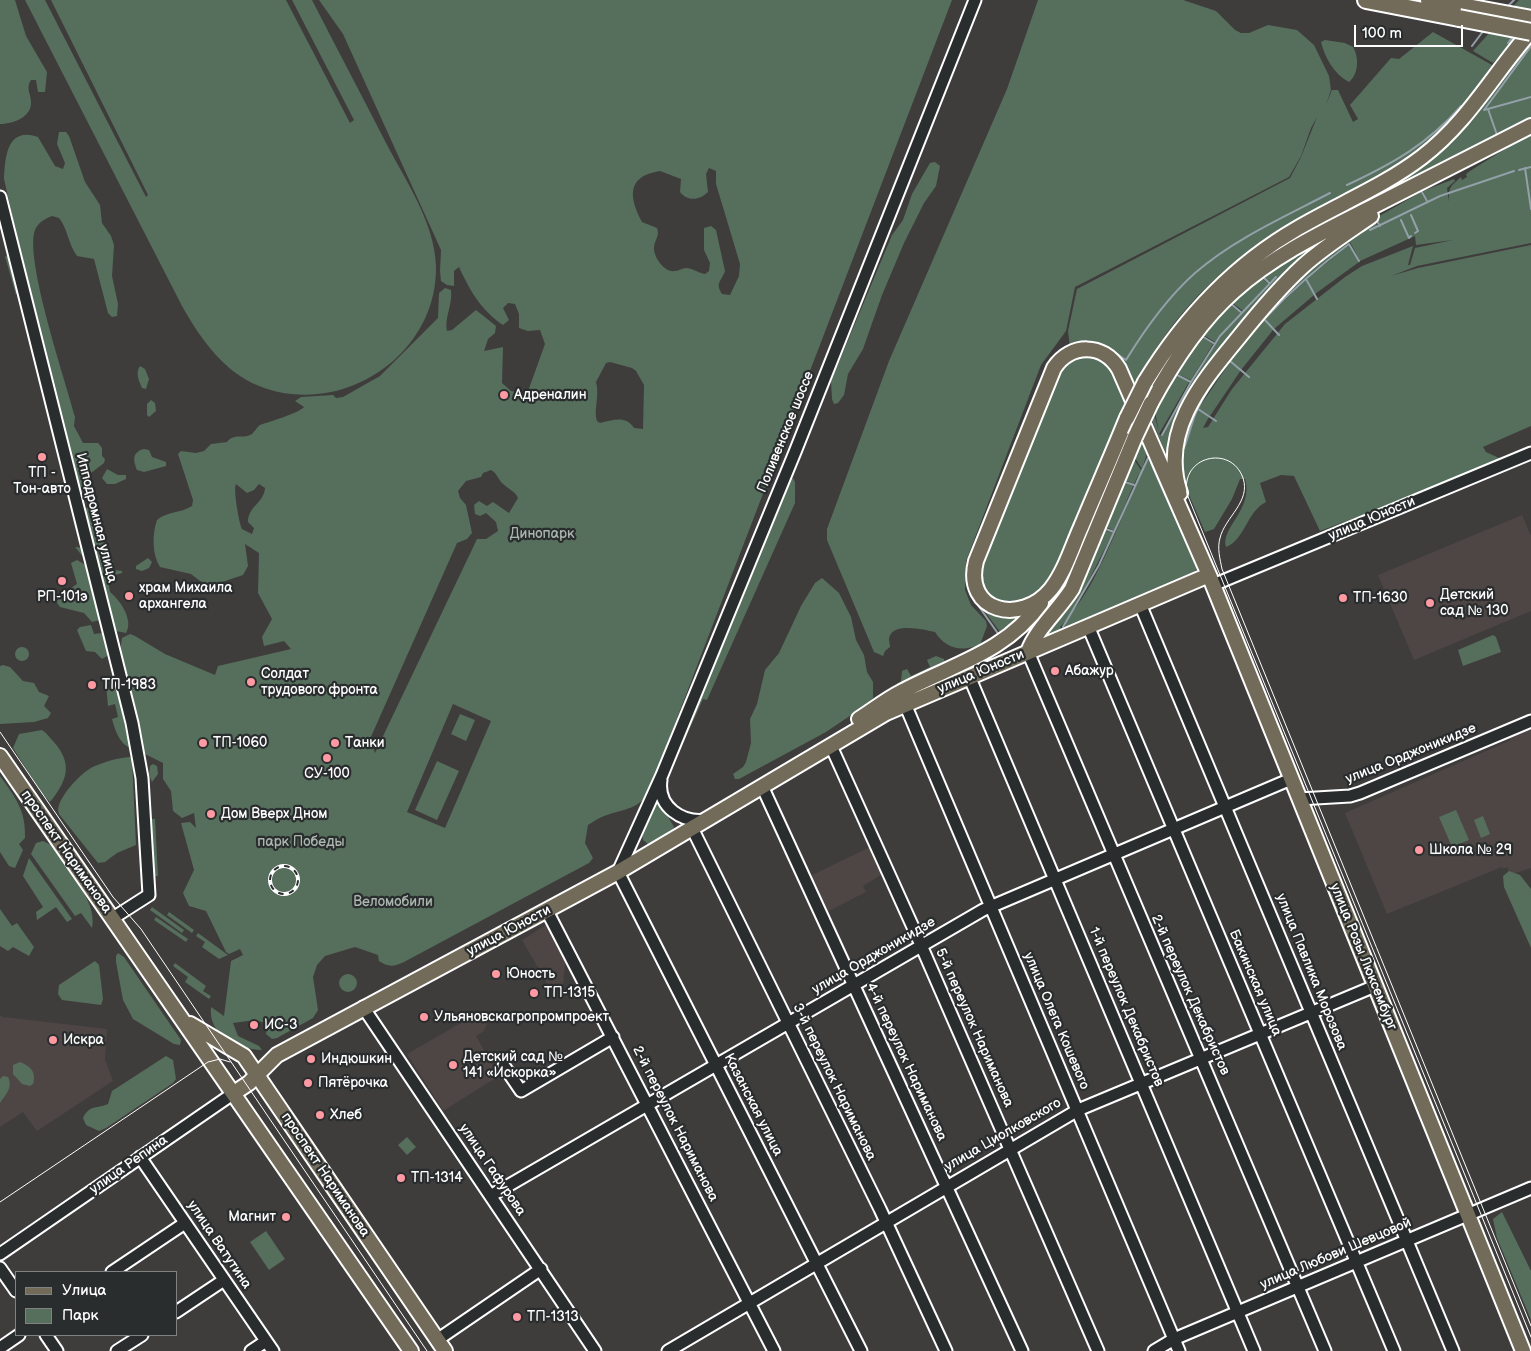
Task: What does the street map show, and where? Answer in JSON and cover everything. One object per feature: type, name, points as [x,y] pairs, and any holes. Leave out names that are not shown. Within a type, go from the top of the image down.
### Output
[{"type":"highway","points":[[1366,0],[1463,13],[1531,19]]},
{"type":"highway","points":[[1429,0],[1463,13],[1531,31]]},
{"type":"main road","name":"улица Юности","points":[[762,786],[900,692],[997,646],[1032,615],[1067,560],[1127,418],[1145,382],[1179,330],[1237,269],[1278,240],[1391,178],[1422,157],[1463,119],[1531,31]]},
{"type":"main road","points":[[1028,652],[1033,639],[1072,589],[1151,403],[1178,356],[1212,314],[1240,286],[1283,255],[1531,126]]},
{"type":"main road","points":[[1208,574],[1178,487],[1175,468],[1176,443],[1187,408],[1200,385],[1291,278],[1327,246],[1413,187]]},
{"type":"main road","points":[[1050,589],[1027,608],[1016,611],[998,609],[988,603],[980,594],[974,578],[974,567],[1054,368],[1062,358],[1080,349],[1094,350],[1106,354],[1120,369],[1208,574]]},
{"type":"main road","name":"улица Юности","points":[[257,1075],[277,1055],[363,1007],[618,872],[905,704],[1208,574]]},
{"type":"main road","name":"улица Розы Люксембург","points":[[1208,574],[1523,1351]]},
{"type":"main road","name":"проспект Нариманова","points":[[0,756],[412,1351]]},
{"type":"main road","name":"проспект Нариманова","points":[[185,1021],[244,1056],[441,1345]]},
{"type":"main road","name":"улица Репина","points":[[234,1093],[257,1075]]},
{"type":"street","name":"Поливенское шоссе","points":[[618,872],[662,775],[795,452],[975,0]]},
{"type":"street","name":"Ипподромная улица","points":[[0,197],[138,751],[149,896],[113,918]]},
{"type":"street","name":"улица Юности","points":[[1208,574],[1531,452]]},
{"type":"street","name":"улица Павлика Морозова","points":[[1140,604],[1227,807],[1452,1351]]},
{"type":"street","name":"Бакинская улица","points":[[1088,626],[1394,1351]]},
{"type":"street","name":"2-й переулок Декабристов","points":[[1028,652],[1325,1351]]},
{"type":"street","name":"1-й переулок Декабристов","points":[[970,676],[1055,880],[1143,1083],[1254,1351]]},
{"type":"street","name":"улица Олега Кошевого","points":[[905,704],[1179,1351]]},
{"type":"street","name":"улица Орджоникидзе","points":[[1299,799],[1350,796],[1360,793],[1531,721]]},
{"type":"street","name":"5-й переулок Нариманова","points":[[831,746],[921,946],[1098,1351]]},
{"type":"street","points":[[662,775],[661,792],[668,807],[674,813],[689,820],[706,820]]},
{"type":"street","name":"улица Орджоникидзе","points":[[492,1196],[991,907],[1291,780]]},
{"type":"street","name":"4-й переулок Нариманова","points":[[762,786],[1022,1351]]},
{"type":"street","name":"3-й переулок Нариманова","points":[[692,828],[886,1222],[946,1351]]},
{"type":"street","name":"Казанская улица","points":[[618,872],[861,1351]]},
{"type":"street","name":"2-й переулок Нариманова","points":[[547,911],[614,1037],[774,1351]]},
{"type":"street","name":"улица Циолковского","points":[[668,1351],[684,1347],[748,1303],[1010,1148],[1078,1110],[1375,986]]},
{"type":"street","name":"улица Гафурова","points":[[363,1007],[595,1351]]},
{"type":"street","points":[[504,1066],[521,1091],[614,1037]]},
{"type":"street","name":"улица Репина","points":[[0,1254],[234,1093]]},
{"type":"street","name":"улица Ватутина","points":[[140,1156],[269,1346]]},
{"type":"street","name":"улица Любови Шевцовой","points":[[1154,1351],[1174,1339],[1531,1188]]},
{"type":"street","points":[[113,1271],[185,1223]]},
{"type":"street","points":[[0,1268],[15,1290]]},
{"type":"street","points":[[441,1345],[541,1269]]},
{"type":"street","points":[[178,1311],[224,1280]]},
{"type":"street","points":[[0,1348],[18,1336]]},
{"type":"street","points":[[47,1336],[57,1351]]},
{"type":"street","points":[[117,1351],[140,1336]]},
{"type":"street","points":[[251,1351],[269,1346]]},
{"type":"shaded area","points":[[1522,515],[1531,536],[1531,611],[1414,660],[1378,575]]},
{"type":"shaded area","points":[[1531,724],[1531,868],[1510,875],[1507,867],[1503,869],[1502,867],[1387,914],[1345,813],[1511,740],[1508,733]]},
{"type":"shaded area","points":[[872,846],[884,873],[863,886],[866,892],[825,913],[808,877]]},
{"type":"shaded area","points":[[549,923],[566,955],[563,986],[552,992],[522,940]]},
{"type":"shaded area","name":"Детский сад № 141 «Искорка»","points":[[480,1012],[487,1023],[484,1031],[476,1036],[499,1076],[443,1111],[407,1054]]},
{"type":"shaded area","points":[[0,1015],[3,1017],[107,1029],[105,1059],[113,1081],[37,1131],[23,1112],[0,1127]]},
{"type":"green space","points":[[0,0],[15,0],[26,36],[47,72],[45,92],[38,92],[36,80],[31,80],[29,83],[31,104],[27,113],[20,119],[0,124]]},
{"type":"green space","points":[[25,0],[45,0],[146,197],[148,195],[51,0],[286,0],[350,123],[354,120],[292,0],[312,0],[418,202],[425,218],[434,250],[436,267],[432,300],[419,329],[400,354],[376,374],[347,388],[316,394],[284,393],[252,383],[220,360],[203,339],[182,306]]},
{"type":"green space","points":[[319,0],[952,0],[648,794],[636,805],[604,816],[588,825],[585,843],[593,858],[589,863],[404,962],[388,965],[379,961],[378,955],[355,947],[325,956],[317,965],[313,977],[318,1010],[313,1018],[272,1039],[266,1034],[267,1026],[265,1023],[255,1020],[233,1023],[238,1036],[259,1046],[262,1050],[235,1044],[219,1033],[214,1026],[211,1017],[211,1007],[224,1016],[231,961],[243,955],[240,949],[229,954],[226,952],[206,911],[189,906],[183,893],[194,870],[181,823],[190,822],[196,828],[194,813],[182,818],[173,811],[171,791],[163,779],[163,763],[145,754],[120,651],[122,638],[130,634],[165,654],[215,675],[218,666],[291,649],[284,641],[264,646],[262,637],[272,619],[258,593],[259,553],[245,544],[248,566],[243,575],[213,585],[200,581],[191,574],[160,567],[157,562],[154,532],[157,520],[192,506],[193,500],[178,454],[181,451],[196,453],[204,451],[211,444],[227,442],[233,437],[249,436],[260,425],[284,417],[304,407],[295,401],[301,397],[333,395],[336,398],[343,397],[380,376],[438,318],[439,293],[445,288],[451,290],[447,331],[452,330],[476,310],[496,326],[495,333],[488,339],[484,351],[503,347],[502,383],[511,391],[527,394],[545,344],[540,330],[528,331],[519,328],[519,314],[515,304],[508,303],[503,308],[509,320],[503,325],[488,313],[467,284],[459,267],[454,271],[454,286],[447,285],[441,281],[441,250],[343,34]],"holes":[[[709,168],[716,171],[716,184],[740,264],[739,276],[730,295],[722,294],[719,287],[719,282],[725,271],[716,230],[711,226],[704,228],[704,250],[710,263],[709,271],[705,274],[686,268],[671,271],[663,267],[655,255],[654,247],[658,235],[657,228],[642,222],[633,197],[633,189],[641,178],[660,171],[681,179],[680,192],[683,195],[690,199],[698,198],[708,192],[706,174]],[[610,362],[632,368],[636,371],[644,385],[643,429],[634,428],[627,421],[623,420],[600,423],[597,421],[596,382],[606,363]],[[491,470],[518,498],[509,513],[493,502],[487,506],[479,501],[474,505],[475,514],[480,516],[486,513],[496,522],[498,531],[486,539],[477,539],[375,753],[370,739],[457,543],[467,539],[472,533],[466,505],[460,498],[458,491],[466,481],[481,477],[483,473]],[[236,484],[247,493],[254,490],[259,484],[265,488],[262,497],[253,508],[249,517],[248,522],[254,528],[252,534],[242,529]],[[453,704],[491,721],[445,828],[407,812]]]},
{"type":"green space","points":[[1038,0],[1183,0],[1216,11],[1235,30],[1241,33],[1249,33],[1268,25],[1297,30],[1314,45],[1329,76],[1331,90],[1326,105],[1332,90],[1338,90],[1353,122],[1358,119],[1350,105],[1391,58],[1399,59],[1433,32],[1492,65],[1471,100],[1457,118],[1436,139],[1411,159],[1371,184],[1267,240],[1245,255],[1208,286],[1176,321],[1135,384],[1114,357],[1099,347],[1078,346],[1069,350],[1061,357],[1043,386],[973,564],[972,573],[975,591],[985,606],[1003,615],[1026,615],[1021,622],[1003,636],[971,593],[969,582],[970,564],[1045,374],[1057,356],[1070,347],[1068,331],[1077,289],[1290,178],[1301,157],[1317,117],[1301,156],[1289,177],[1075,287],[1066,331],[1041,365],[966,561],[965,590],[971,605],[986,621],[987,626],[980,645],[954,648],[939,638],[935,632],[902,628],[891,633],[889,639],[890,647],[883,656],[874,652],[827,540],[827,529],[889,361],[1007,89]]},
{"type":"green space","points":[[1519,0],[1531,0],[1531,22],[1493,63],[1473,51]]},
{"type":"green space","points":[[1531,38],[1531,119],[1393,189],[1391,185]]},
{"type":"green space","points":[[1325,40],[1345,43],[1353,47],[1357,65],[1355,75],[1349,82],[1339,75],[1328,60],[1321,42]]},
{"type":"green space","points":[[59,132],[66,132],[69,136],[85,182],[100,205],[102,223],[111,236],[114,245],[112,276],[118,304],[117,316],[112,317],[108,313],[94,259],[77,256],[59,218],[52,216],[40,223],[35,230],[33,245],[35,267],[40,293],[75,417],[74,426],[83,443],[98,443],[102,448],[102,456],[105,459],[104,463],[91,473],[86,489],[82,491],[77,486],[59,423],[4,179],[7,153],[14,140],[20,136],[38,137],[55,166],[63,169],[65,163],[57,144]]},
{"type":"green space","points":[[1531,133],[1531,243],[1417,266],[1391,276],[1418,268],[1531,245],[1531,426],[1483,447],[1486,452],[1499,458],[1498,464],[1320,531],[1294,476],[1281,475],[1260,483],[1266,502],[1254,512],[1238,538],[1226,547],[1225,540],[1245,500],[1247,490],[1245,479],[1240,479],[1232,499],[1214,529],[1205,532],[1182,479],[1179,458],[1182,433],[1201,392],[1244,342],[1197,408],[1184,448],[1198,410],[1209,417],[1203,428],[1208,427],[1232,389],[1285,324],[1345,277],[1362,266],[1413,246],[1408,265],[1410,265],[1415,248],[1453,240],[1416,245],[1415,236],[1360,261],[1350,242],[1295,288],[1245,340],[1295,278],[1374,219],[1377,225],[1379,224],[1376,218],[1421,192],[1426,201],[1428,201],[1423,191],[1454,179],[1455,181],[1447,188],[1449,202],[1451,187],[1461,177],[1462,180],[1467,177],[1466,174],[1473,169]]},
{"type":"green space","points":[[935,162],[940,166],[936,186],[924,203],[904,243],[882,295],[863,349],[848,374],[844,395],[838,403],[834,404],[831,381],[892,235],[903,220],[912,194],[930,163]]},
{"type":"green space","points":[[1329,235],[1332,236],[1225,347],[1168,455],[1166,454],[1150,416],[1153,410],[1159,432],[1154,407],[1172,374],[1189,382],[1159,434],[1162,436],[1192,382],[1221,336],[1277,277],[1269,282],[1262,275],[1294,254],[1298,257],[1300,255],[1297,252]]},
{"type":"green space","points":[[1349,245],[1359,262],[1315,294],[1307,279]]},
{"type":"green space","points":[[5,256],[9,257],[18,291],[16,295]]},
{"type":"green space","points":[[1261,277],[1268,284],[1243,311],[1230,301]]},
{"type":"green space","points":[[1306,280],[1314,295],[1274,329],[1265,319]]},
{"type":"green space","points":[[1229,304],[1241,313],[1215,342],[1200,333]]},
{"type":"green space","points":[[1264,319],[1273,330],[1241,370],[1231,361]]},
{"type":"green space","points":[[1200,336],[1213,344],[1191,380],[1173,372]]},
{"type":"green space","points":[[1078,353],[1109,361],[1198,567],[1192,575],[1064,630],[1067,620],[1060,627],[1062,631],[1047,637],[1045,634],[1064,610],[1079,585],[1104,530],[1113,533],[1073,611],[1090,586],[1142,469],[1135,458],[1139,446],[1125,409],[1062,557],[1040,592],[1017,607],[1006,607],[984,592],[978,572],[1056,372]],"holes":[[[1147,454],[1150,458],[1143,467]]]},
{"type":"green space","points":[[1230,362],[1241,370],[1210,416],[1198,409]]},
{"type":"green space","points":[[140,366],[145,369],[149,379],[146,389],[142,388],[139,380],[138,371]]},
{"type":"green space","points":[[151,400],[155,403],[156,411],[149,417],[147,415],[147,404]]},
{"type":"green space","points":[[144,449],[149,450],[152,457],[166,462],[166,466],[144,472],[137,470],[135,454]]},
{"type":"green space","points":[[1133,458],[1141,470],[1134,484],[1123,479]]},
{"type":"green space","points":[[107,469],[118,475],[126,475],[126,479],[115,484],[107,484],[102,478]]},
{"type":"green space","points":[[793,478],[795,482],[795,503],[707,700],[703,699],[680,750],[677,751],[789,481]]},
{"type":"green space","points":[[1122,482],[1133,486],[1114,531],[1105,526]]},
{"type":"green space","points":[[88,505],[96,507],[98,511],[105,545],[113,561],[114,570],[122,571],[122,573],[111,576],[108,580],[110,592],[122,605],[127,616],[128,628],[126,633],[116,631],[113,625],[85,512]]},
{"type":"green space","points":[[75,547],[85,548],[108,650],[107,656],[102,659],[95,652],[86,651],[77,630],[80,627],[91,625],[94,634],[103,633],[100,620],[92,622],[84,613],[60,607],[57,603],[58,597],[77,584],[71,563],[77,560],[87,566],[85,559]]},
{"type":"green space","points":[[148,558],[152,562],[149,568],[142,571],[136,569],[136,566]]},
{"type":"green space","points":[[822,578],[839,593],[851,617],[856,640],[864,655],[867,672],[873,682],[873,698],[869,703],[826,732],[739,779],[735,779],[733,774],[743,767],[746,762],[751,743],[750,719],[757,704],[765,670],[779,653],[801,606],[815,583]]},
{"type":"green space","points":[[1493,635],[1496,637],[1501,652],[1463,666],[1458,650]]},
{"type":"green space","points":[[22,647],[27,649],[29,654],[27,659],[22,661],[17,659],[15,654],[17,649]]},
{"type":"green space","points":[[936,656],[944,659],[945,666],[903,683],[901,682],[902,671],[907,669],[911,676],[930,667],[927,660]]},
{"type":"green space","points":[[0,666],[10,667],[23,681],[34,683],[39,692],[49,696],[44,706],[51,713],[48,718],[34,722],[0,724]]},
{"type":"green space","points":[[114,678],[130,748],[120,740],[112,719],[118,717],[115,704],[108,706],[106,685]]},
{"type":"green space","points":[[460,714],[475,720],[466,741],[451,734]]},
{"type":"green space","points":[[42,730],[59,749],[66,764],[64,779],[50,802],[42,794],[13,748],[19,734]]},
{"type":"green space","points":[[130,757],[132,759],[136,845],[117,853],[105,862],[98,863],[59,814],[58,808],[70,787],[83,773],[108,761]]},
{"type":"green space","points":[[437,761],[459,771],[437,820],[415,810]]},
{"type":"green space","points":[[153,764],[157,766],[158,774],[152,782],[149,774],[150,766]]},
{"type":"green space","points":[[0,776],[19,805],[24,820],[25,838],[19,844],[23,850],[15,868],[9,866],[0,852]]},
{"type":"green space","points":[[656,796],[674,827],[668,835],[648,844],[643,840],[642,835]]},
{"type":"green space","points":[[1456,810],[1469,840],[1452,847],[1439,817]]},
{"type":"green space","points":[[1483,816],[1490,834],[1481,838],[1474,820]]},
{"type":"green space","points":[[151,819],[155,819],[158,876],[155,876]]},
{"type":"green space","points":[[43,841],[51,845],[79,884],[90,907],[93,918],[92,928],[81,913],[75,916],[31,854],[36,843]]},
{"type":"green space","points":[[29,858],[72,919],[67,922],[56,907],[37,920],[36,912],[43,907],[23,876]]},
{"type":"green space","points":[[1509,871],[1520,875],[1531,889],[1531,948],[1504,887],[1503,876]]},
{"type":"green space","points":[[152,907],[184,930],[182,933],[150,910]]},
{"type":"green space","points":[[0,909],[12,926],[17,923],[34,947],[29,956],[13,947],[8,951],[0,946]]},
{"type":"green space","points":[[169,912],[194,930],[192,933],[167,915]]},
{"type":"green space","points":[[156,917],[188,939],[186,942],[154,920]]},
{"type":"green space","points":[[198,933],[228,955],[219,959],[202,947],[205,942],[196,936]]},
{"type":"green space","points":[[118,953],[124,957],[181,1040],[180,1045],[174,1044],[133,1019],[123,1000],[116,962]]},
{"type":"green space","points":[[95,961],[99,965],[103,999],[101,1005],[62,1000],[58,994],[59,985]]},
{"type":"green space","points":[[175,963],[206,986],[203,991],[211,996],[209,999],[185,982],[188,977],[173,966]]},
{"type":"green space","points":[[348,974],[354,977],[357,983],[354,989],[348,992],[342,989],[339,983],[342,977]]},
{"type":"green space","points":[[166,1056],[173,1060],[176,1079],[173,1083],[106,1128],[99,1131],[86,1125],[83,1118],[88,1111],[108,1104],[112,1091]]},
{"type":"green space","points":[[20,1062],[32,1070],[34,1080],[30,1086],[22,1084],[13,1074],[13,1065]]},
{"type":"green space","points":[[3,1076],[8,1077],[10,1084],[0,1103],[0,1079]]},
{"type":"green space","points":[[407,1137],[416,1147],[407,1155],[398,1145]]},
{"type":"green space","points":[[1502,1212],[1531,1271],[1531,1320],[1497,1238],[1493,1219]]},
{"type":"green space","points":[[266,1231],[285,1259],[269,1270],[250,1242]]},
{"type":"waterway","points":[[1507,7],[1514,0]]},
{"type":"waterway","points":[[1472,46],[1484,30]]},
{"type":"waterway","points":[[1508,43],[1514,35]]},
{"type":"waterway","points":[[1531,46],[1484,110],[1531,97]]},
{"type":"waterway","points":[[1347,185],[1408,152],[1436,131],[1461,106]]},
{"type":"waterway","points":[[1488,109],[1497,135]]},
{"type":"waterway","points":[[1519,170],[1531,167]]},
{"type":"waterway","points":[[1525,168],[1531,209]]},
{"type":"waterway","points":[[1370,230],[1440,196],[1514,171]]},
{"type":"waterway","points":[[1422,192],[1427,201]]},
{"type":"waterway","points":[[1050,363],[1068,346],[1077,343],[1086,343],[1106,348],[1126,360],[1158,314],[1195,273],[1243,239],[1330,193]]},
{"type":"waterway","points":[[1411,215],[1418,231],[1415,233]]},
{"type":"waterway","points":[[1375,218],[1380,226]]},
{"type":"waterway","points":[[1401,220],[1409,238],[1411,236]]},
{"type":"waterway","points":[[1184,448],[1198,408],[1211,385],[1245,340],[1265,318],[1307,278],[1349,244],[1359,261]]},
{"type":"waterway","points":[[1262,276],[1269,283]]},
{"type":"waterway","points":[[1162,435],[1191,382],[1220,336],[1276,277]]},
{"type":"waterway","points":[[1306,279],[1317,299]]},
{"type":"waterway","points":[[1230,303],[1242,313]]},
{"type":"waterway","points":[[1264,319],[1279,335]]},
{"type":"waterway","points":[[1200,335],[1215,344]]},
{"type":"waterway","points":[[1230,361],[1249,377]]},
{"type":"waterway","points":[[1031,406],[1046,369]]},
{"type":"waterway","points":[[1173,373],[1191,382]]},
{"type":"waterway","points":[[1113,374],[1116,379]]},
{"type":"waterway","points":[[1198,409],[1216,421]]},
{"type":"waterway","points":[[1063,627],[1099,565],[1148,458]]},
{"type":"waterway","points":[[1151,463],[1175,517]]},
{"type":"waterway","points":[[1122,481],[1134,485]]},
{"type":"waterway","points":[[1103,528],[1114,532]]},
{"type":"waterway","points":[[968,579],[973,598],[999,635]]},
{"type":"tram line","points":[[1531,1326],[1222,569],[1219,542],[1223,530],[1241,502],[1245,487],[1243,478],[1237,467],[1228,461],[1218,458],[1208,459],[1198,463],[1191,471],[1187,481],[1187,494],[1531,1337]]},
{"type":"tram line","points":[[0,732],[113,897],[141,929],[427,1351]]},
{"type":"tram line","points":[[0,1202],[208,1062],[220,1059],[230,1062]]},
{"type":"railway","points":[[284,866],[294,870],[298,880],[294,890],[284,894],[274,890],[270,880],[274,870],[284,866]]},
{"type":"place","name":"Адреналин","points":[[504,395]]},
{"type":"place","name":"ТП - Тон-авто","points":[[42,457]]},
{"type":"place","name":"РП-101э","points":[[62,581]]},
{"type":"place","name":"храм Михаила архангела","points":[[129,596]]},
{"type":"place","name":"ТП-1630","points":[[1343,598]]},
{"type":"place","name":"Детский сад № 130","points":[[1430,603]]},
{"type":"place","name":"Абажур","points":[[1055,671]]},
{"type":"place","name":"Солдат трудового фронта","points":[[251,682]]},
{"type":"place","name":"ТП-1983","points":[[92,685]]},
{"type":"place","name":"ТП-1060","points":[[203,743]]},
{"type":"place","name":"Танки","points":[[335,743]]},
{"type":"place","name":"СУ-100","points":[[327,758]]},
{"type":"place","name":"Дом Вверх Дном","points":[[211,814]]},
{"type":"place","name":"Школа № 29","points":[[1419,850]]},
{"type":"place","name":"Юность","points":[[496,974]]},
{"type":"place","name":"ТП-1315","points":[[534,993]]},
{"type":"place","name":"Ульяновскагропромпроект","points":[[424,1017]]},
{"type":"place","name":"ИС-3","points":[[254,1025]]},
{"type":"place","name":"Искра","points":[[53,1040]]},
{"type":"place","name":"Индюшкин","points":[[311,1059]]},
{"type":"place","name":"Детский сад № 141 «Искорка»","points":[[453,1065]]},
{"type":"place","name":"Пятёрочка","points":[[308,1083]]},
{"type":"place","name":"Хлеб","points":[[320,1115]]},
{"type":"place","name":"ТП-1314","points":[[401,1178]]},
{"type":"place","name":"Магнит","points":[[286,1217]]},
{"type":"place","name":"ТП-1313","points":[[517,1317]]},
{"type":"park label","name":"Динопарк","points":[[542,534]]},
{"type":"park label","name":"парк Победы","points":[[301,842]]},
{"type":"park label","name":"Веломобили","points":[[393,902]]}]
